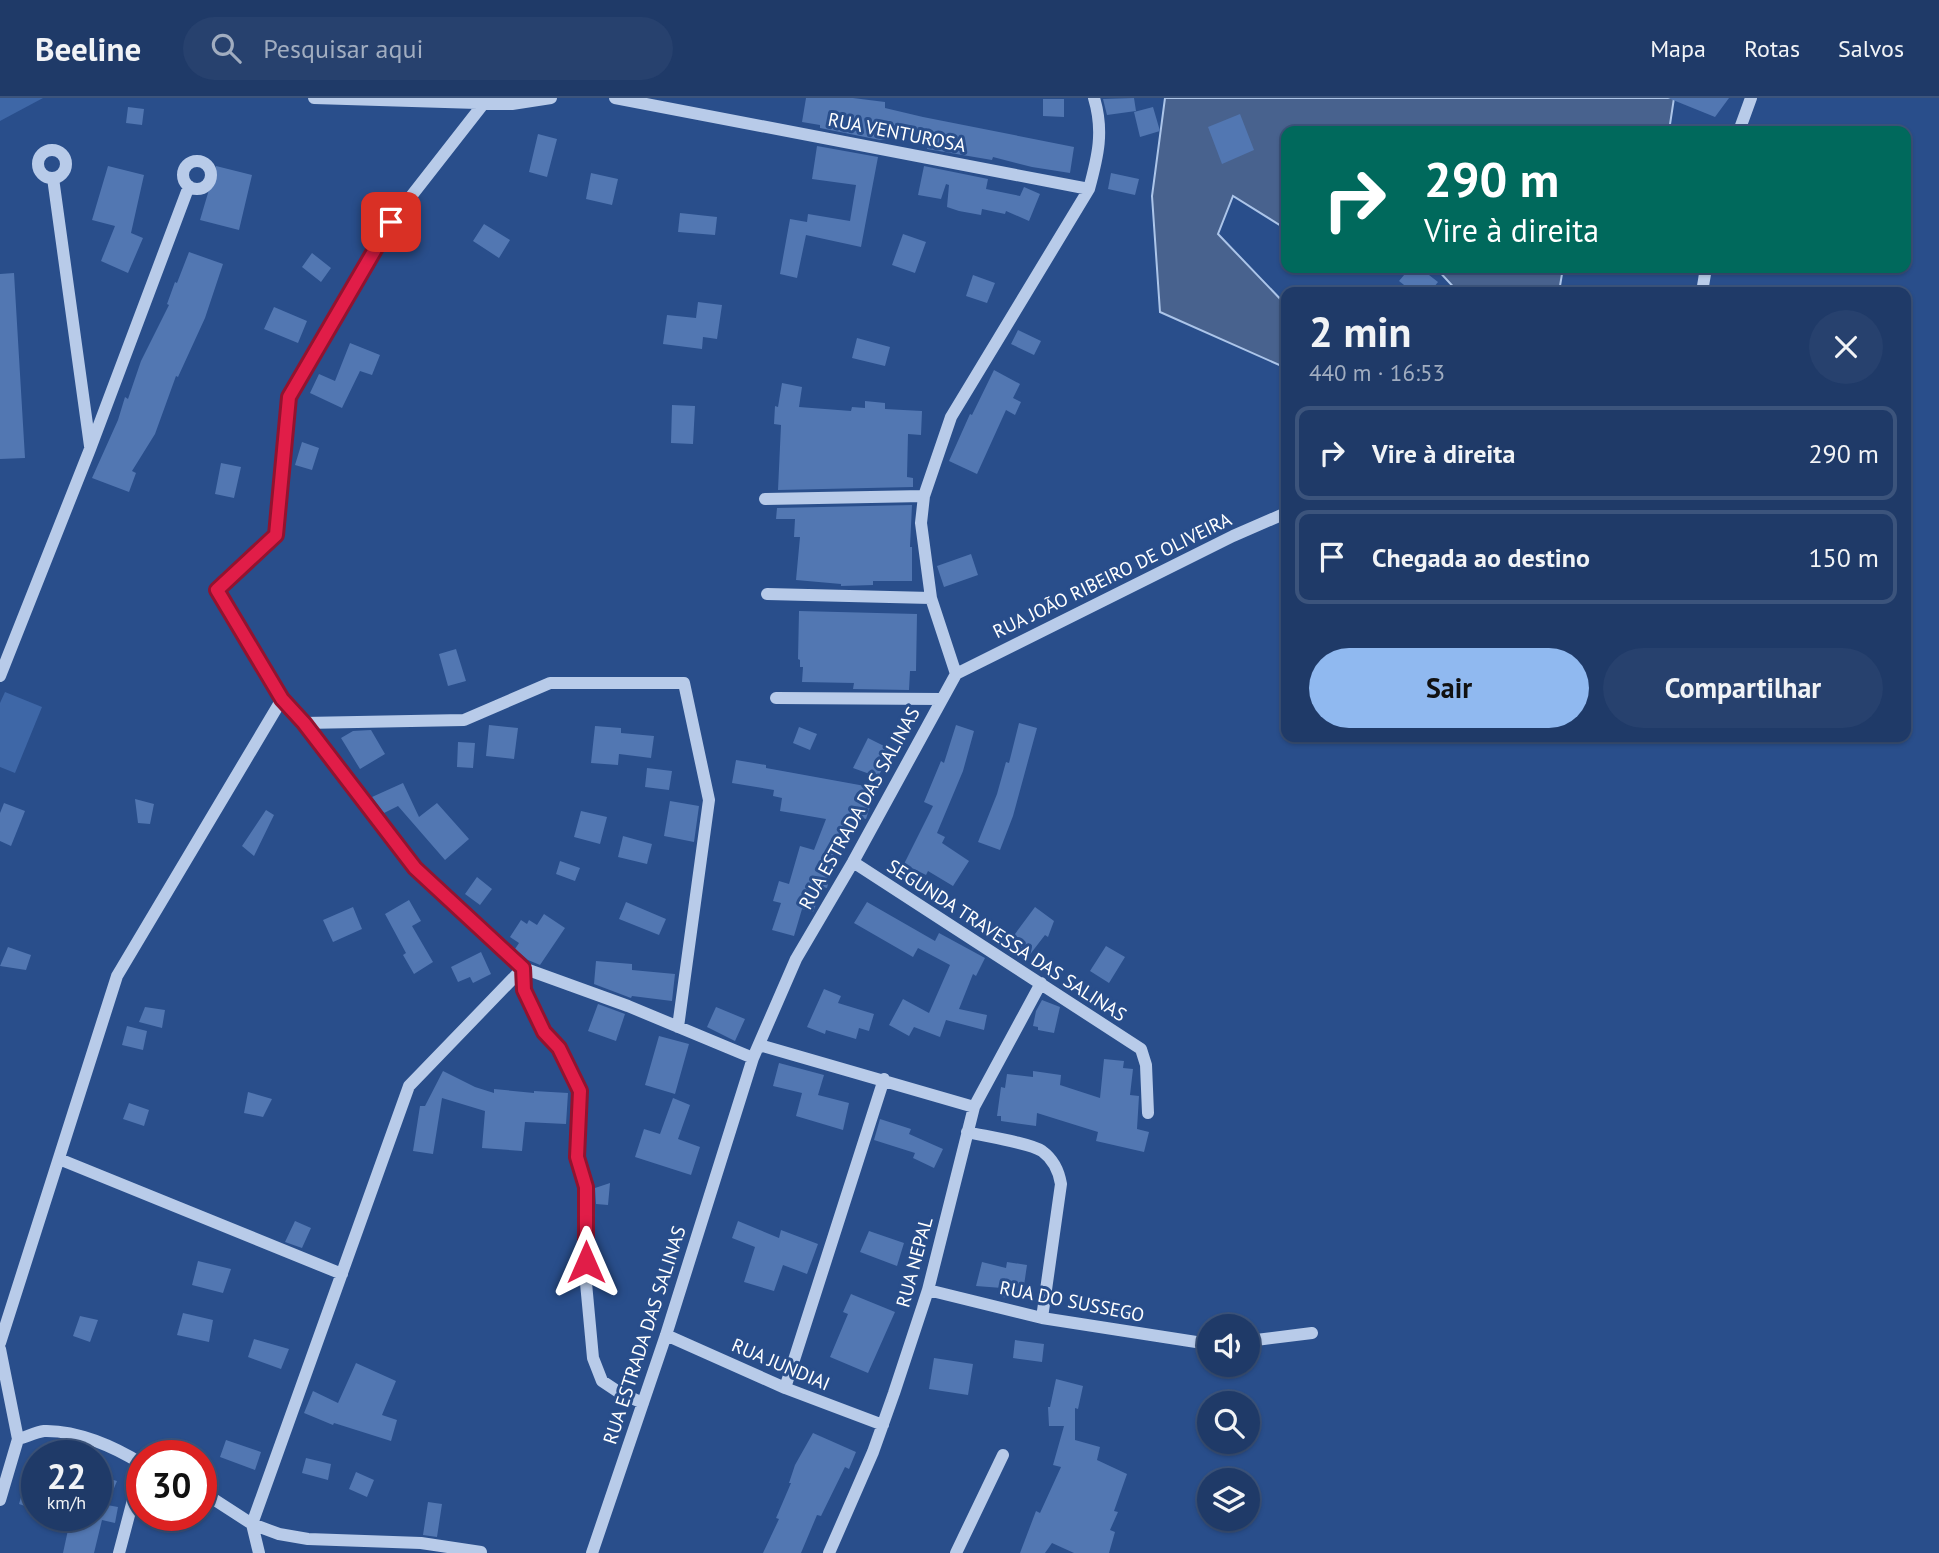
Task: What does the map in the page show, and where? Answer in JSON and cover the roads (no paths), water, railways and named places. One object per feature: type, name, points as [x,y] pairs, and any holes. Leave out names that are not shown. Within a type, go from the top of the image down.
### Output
[{"type":"street","points":[[314,98],[512,104],[551,98]]},
{"type":"street","name":"RUA VENTUROSA","points":[[615,98],[1089,189]]},
{"type":"street","points":[[956,674],[931,598],[921,523],[924,496],[951,416],[1089,189],[1099,150],[1098,114],[1094,98]]},
{"type":"street","points":[[1741,126],[1751,98]]},
{"type":"street","points":[[484,103],[391,222],[289,397],[276,535],[217,590],[282,699],[304,723],[415,868],[523,968],[678,1027],[756,1052],[884,1079],[974,1107],[1041,983]]},
{"type":"street","points":[[53,178],[90,449]]},
{"type":"street","points":[[0,676],[90,449],[189,186]]},
{"type":"street","points":[[765,499],[924,496]]},
{"type":"street","name":"RUA JOÃO RIBEIRO DE OLIVEIRA","points":[[956,674],[1221,542],[1281,515]]},
{"type":"street","points":[[767,594],[931,598]]},
{"type":"street","name":"RUA ESTRADA DAS SALINAS","points":[[593,1553],[756,1052],[796,959],[853,862],[956,674]]},
{"type":"street","points":[[304,723],[464,720],[550,683],[684,683],[709,800],[678,1027]]},
{"type":"street","points":[[776,698],[941,699]]},
{"type":"street","points":[[0,1343],[117,976],[282,699]]},
{"type":"street","name":"SEGUNDA TRAVESSA DAS SALINAS","points":[[853,862],[1140,1049],[1146,1065],[1148,1113]]},
{"type":"street","points":[[260,1553],[252,1524],[409,1086],[523,968]]},
{"type":"street","points":[[523,968],[524,990],[544,1032],[559,1048],[580,1091],[577,1157],[586,1187],[586,1283],[593,1358],[602,1381],[643,1403]]},
{"type":"street","points":[[785,1388],[884,1079]]},
{"type":"street","name":"RUA NEPAL","points":[[829,1553],[873,1452],[928,1290],[974,1107]]},
{"type":"street","points":[[967,1132],[1040,1149],[1055,1165],[1059,1174],[1061,1184],[1042,1318]]},
{"type":"street","points":[[59,1159],[342,1274]]},
{"type":"street","name":"RUA DO SUSSEGO","points":[[928,1290],[1042,1318],[1197,1342]]},
{"type":"street","points":[[1260,1340],[1312,1333]]},
{"type":"street","name":"RUA JUNDIAI","points":[[666,1335],[785,1388],[883,1425]]},
{"type":"street","points":[[0,1349],[18,1439],[0,1500]]},
{"type":"street","points":[[18,1439],[43,1431],[92,1440],[126,1454]]},
{"type":"street","points":[[956,1553],[1003,1455]]},
{"type":"street","points":[[217,1501],[252,1524],[279,1534],[308,1539],[421,1543],[481,1552]]},
{"type":"street","points":[[119,1553],[126,1526]]}]
